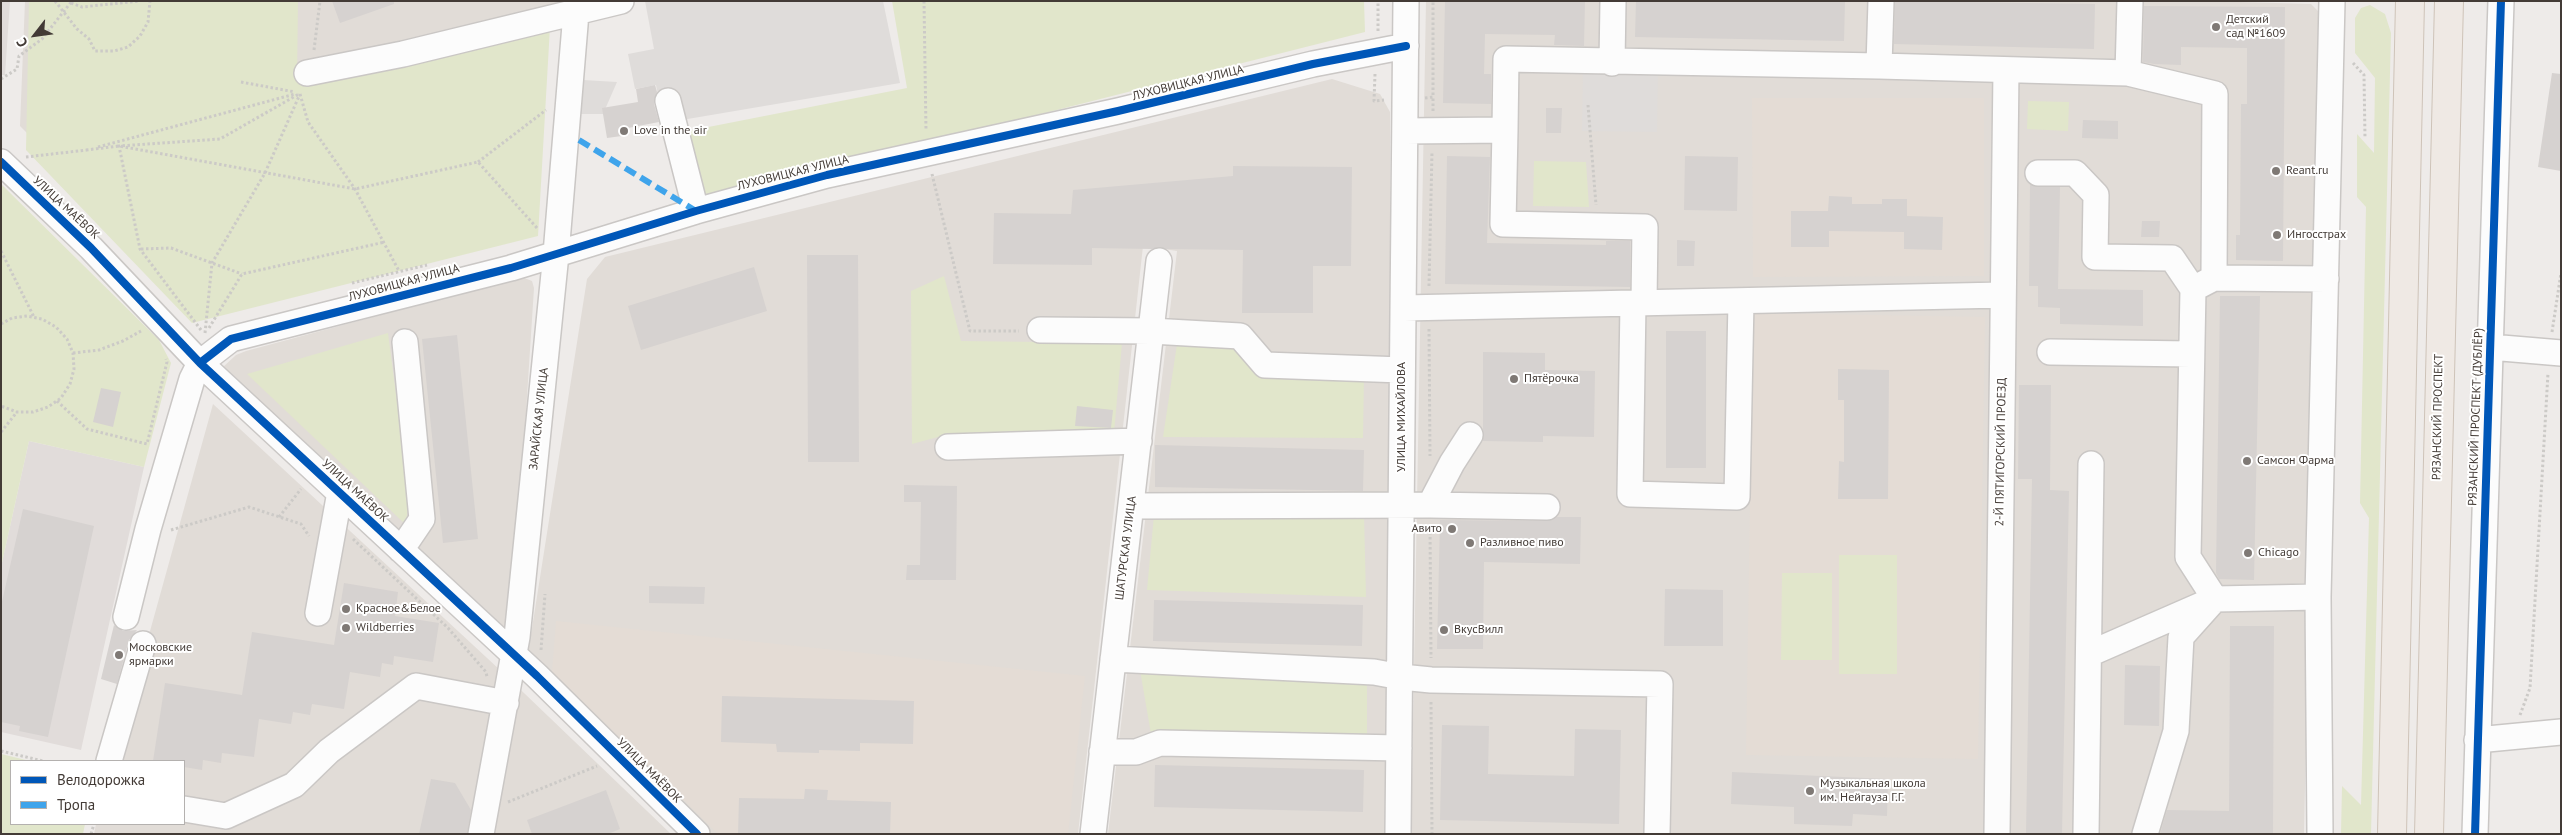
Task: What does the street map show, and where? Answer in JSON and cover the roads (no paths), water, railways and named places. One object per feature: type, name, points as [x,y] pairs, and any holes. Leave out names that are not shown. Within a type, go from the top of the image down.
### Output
[{"type":"main road","points":[[2392,834],[2410,1]]},
{"type":"main road","name":"РЯЗАНСКИЙ ПРОСПЕКТ","points":[[2429,834],[2449,1]]},
{"type":"street","points":[[304,83],[576,7],[621,1]]},
{"type":"street","name":"УЛИЦА МИХАЙЛОВА","points":[[1398,834],[1401,678],[1406,1]]},
{"type":"street","points":[[1612,63],[1613,1]]},
{"type":"street","points":[[1879,66],[1881,1]]},
{"type":"street","points":[[2128,73],[2130,1]]},
{"type":"street","points":[[2320,834],[2318,597],[2332,1]]},
{"type":"street","name":"РЯЗАНСКИЙ ПРОСПЕКТ (ДУБЛЁР)","points":[[2476,834],[2477,740],[2501,1]]},
{"type":"street","name":"ЗАРАЙСКАЯ УЛИЦА","points":[[483,824],[515,656],[556,254],[576,7]]},
{"type":"street","name":"ЛУХОВИЦКАЯ УЛИЦА","points":[[200,362],[230,339],[511,268],[696,211],[827,175],[1118,111],[1313,64],[1406,46]]},
{"type":"street","points":[[1741,301],[1737,497],[1630,494],[1639,303],[1645,227],[1503,224],[1506,59],[1612,63],[1879,66],[2128,73],[2215,94],[2203,283],[2191,354],[2188,557],[2215,599]]},
{"type":"street","name":"2-Й ПЯТИГОРСКИЙ ПРОЕЗД","points":[[1997,834],[2006,70]]},
{"type":"street","points":[[668,101],[696,211]]},
{"type":"street","points":[[1405,131],[1505,130]]},
{"type":"street","name":"УЛИЦА МАЁВОК","points":[[12,160],[91,248],[200,362],[515,656],[697,834]]},
{"type":"street","points":[[2038,173],[2075,173],[2096,195],[2095,257],[2172,258],[2203,283],[2326,279]]},
{"type":"street","name":"ШАТУРСКАЯ УЛИЦА","points":[[1093,834],[1160,261]]},
{"type":"street","points":[[1404,308],[2002,295]]},
{"type":"street","points":[[1040,330],[1152,331],[1240,336],[1265,365],[1402,370]]},
{"type":"street","points":[[401,550],[422,519],[406,342]]},
{"type":"street","points":[[2490,347],[2555,352]]},
{"type":"street","points":[[2050,352],[2191,354]]},
{"type":"street","points":[[126,617],[192,379],[200,362]]},
{"type":"street","points":[[1430,505],[1452,463],[1470,435]]},
{"type":"street","points":[[948,447],[1139,441]]},
{"type":"street","points":[[2086,834],[2091,464]]},
{"type":"street","points":[[318,613],[340,492]]},
{"type":"street","points":[[1131,506],[1430,505],[1547,508]]},
{"type":"street","points":[[2089,654],[2215,599],[2318,597]]},
{"type":"street","points":[[2145,834],[2176,731],[2181,638],[2215,599]]},
{"type":"street","points":[[109,760],[143,644]]},
{"type":"street","points":[[1113,659],[1374,672],[1401,678],[1660,684],[1657,834]]},
{"type":"street","points":[[185,809],[226,816],[294,785],[329,750],[416,686],[506,703]]},
{"type":"street","points":[[2477,740],[2561,732]]},
{"type":"street","points":[[1102,752],[1136,752],[1160,743],[1399,748]]},
{"type":"place","name":"Детский сад №1609","points":[[2216,27]]},
{"type":"place","name":"Love in the air","points":[[624,131]]},
{"type":"place","name":"Reant.ru","points":[[2276,171]]},
{"type":"place","name":"Ингосстрах","points":[[2277,235]]},
{"type":"place","name":"Пятёрочка","points":[[1514,379]]},
{"type":"place","name":"Самсон Фарма","points":[[2247,461]]},
{"type":"place","name":"Авито","points":[[1452,529]]},
{"type":"place","name":"Разливное пиво","points":[[1470,543]]},
{"type":"place","name":"Chicago","points":[[2248,553]]},
{"type":"place","name":"Красное&Белое","points":[[346,609]]},
{"type":"place","name":"Wildberries","points":[[346,628]]},
{"type":"place","name":"ВкусВилл","points":[[1444,630]]},
{"type":"place","name":"Московские ярмарки","points":[[119,655]]},
{"type":"place","name":"Музыкальная школа им. Нейгауза Г.Г.","points":[[1810,791]]}]
